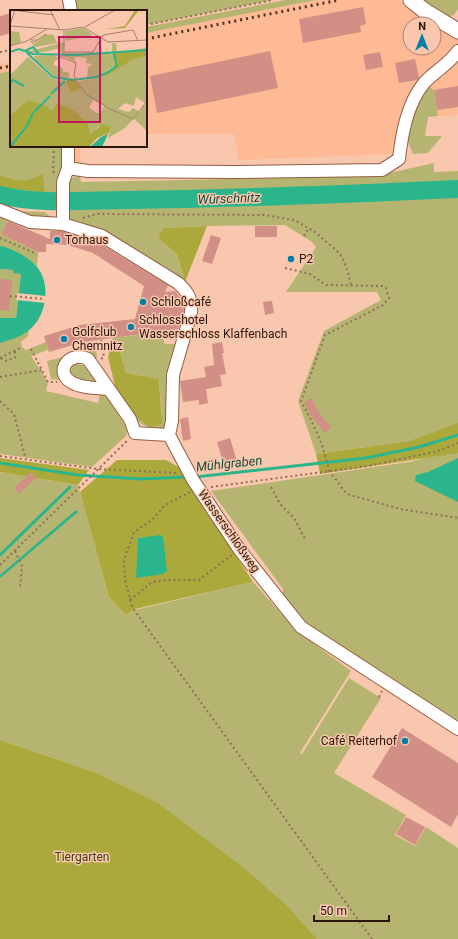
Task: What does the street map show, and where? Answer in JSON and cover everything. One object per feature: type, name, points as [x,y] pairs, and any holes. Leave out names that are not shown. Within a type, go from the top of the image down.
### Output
[{"type":"main road","points":[[411,0],[425,11],[458,31]]},
{"type":"street","points":[[69,0],[71,10]]},
{"type":"street","points":[[68,168],[80,171],[142,172],[382,170],[399,159],[409,110],[424,84],[458,51]]},
{"type":"street","points":[[66,222],[63,182],[68,168],[68,147]]},
{"type":"street","points":[[0,210],[30,222],[66,222],[102,236],[178,283],[187,291],[192,303],[191,313],[173,375],[172,421],[169,435],[135,433],[130,419],[108,390],[88,359],[82,356],[68,359],[64,370],[69,381],[74,384],[108,390]]},
{"type":"street","name":"Wasserschloßweg","points":[[169,435],[194,481],[239,549],[301,628],[458,729]]},
{"type":"path","points":[[147,25],[273,0]]},
{"type":"path","points":[[0,52],[10,50]]},
{"type":"path","points":[[54,147],[53,171],[63,182]]},
{"type":"path","points":[[66,222],[96,214],[265,215],[294,220],[309,228],[342,257],[348,272],[351,286]]},
{"type":"path","points":[[304,236],[309,228]]},
{"type":"path","points":[[0,238],[37,254]]},
{"type":"path","points":[[285,268],[310,274],[326,285],[382,286],[386,288],[389,298],[383,306],[325,336],[301,401],[312,420],[327,458],[329,472]]},
{"type":"path","points":[[10,296],[45,299]]},
{"type":"path","points":[[81,344],[101,340],[104,357],[91,365]]},
{"type":"path","points":[[0,358],[22,347]]},
{"type":"path","points":[[31,349],[48,382],[69,381]]},
{"type":"path","points":[[0,358],[5,361],[11,360],[15,358],[15,351]]},
{"type":"path","points":[[0,377],[42,370]]},
{"type":"path","points":[[0,401],[14,414],[26,460]]},
{"type":"path","points":[[0,565],[135,433]]},
{"type":"path","points":[[0,456],[194,481],[329,472],[438,451],[458,444]]},
{"type":"path","points":[[332,475],[341,485],[343,491],[350,495],[400,509],[458,518]]},
{"type":"path","points":[[194,481],[164,505],[152,520],[134,532],[124,560],[125,580],[130,600],[136,613],[372,939]]},
{"type":"path","points":[[271,487],[280,504],[294,518],[306,539]]},
{"type":"path","points":[[130,600],[152,582],[168,580],[199,580],[239,549]]},
{"type":"path","points":[[15,551],[22,566],[20,589]]},
{"type":"shaded area","points":[[75,0],[273,0],[147,25],[147,10],[77,10]]},
{"type":"shaded area","points":[[285,0],[316,0],[147,33],[147,27]]},
{"type":"shaded area","points":[[316,0],[400,0],[422,16],[402,16],[402,56],[442,56],[442,30],[458,39],[458,115],[438,116],[434,90],[399,129],[394,154],[239,160],[234,134],[147,134],[147,33]]},
{"type":"shaded area","points":[[421,0],[458,0],[458,9],[454,15],[446,17]]},
{"type":"shaded area","points":[[10,62],[10,71],[0,73],[0,64]]},
{"type":"shaded area","points":[[10,71],[10,147],[65,147],[59,194],[45,193],[43,173],[26,180],[17,180],[0,175],[0,73]]},
{"type":"shaded area","points":[[428,86],[434,90],[438,116],[428,117],[425,136],[442,136],[428,153],[413,154],[407,139],[417,104]]},
{"type":"shaded area","points":[[71,147],[81,147],[80,165],[74,162],[70,157]]},
{"type":"shaded area","points":[[434,163],[434,172],[458,171],[458,424],[409,441],[316,454],[298,401],[324,331],[381,300],[377,292],[286,292],[316,247],[312,242],[285,225],[163,228],[158,238],[177,254],[185,282],[178,277],[177,274],[161,264],[156,266],[71,221],[69,218],[67,182],[71,178],[80,176],[81,182],[376,176]]},
{"type":"shaded area","points":[[2,208],[19,211],[45,212],[54,220],[59,216],[53,221],[31,220]]},
{"type":"shaded area","points":[[0,216],[9,219],[1,234],[38,252],[37,266],[18,253],[0,246]]},
{"type":"shaded area","points":[[0,246],[20,254],[30,260],[37,267],[44,280],[45,296],[42,311],[32,328],[19,336],[0,343],[0,318],[16,318],[21,274],[13,273],[13,270],[0,269]]},
{"type":"shaded area","points":[[0,269],[13,270],[21,274],[16,318],[0,318]]},
{"type":"shaded area","points":[[29,330],[28,336],[21,342],[22,347],[26,350],[46,342],[48,350],[31,356],[48,382],[46,391],[98,403],[101,388],[127,428],[126,436],[92,467],[0,454],[0,343]]},
{"type":"shaded area","points":[[160,332],[165,344],[178,344],[167,424],[162,430],[147,427],[136,420],[118,398],[162,416],[159,379],[126,373],[118,345],[113,338]]},
{"type":"shaded area","points":[[96,344],[97,357],[94,361],[86,346]]},
{"type":"shaded area","points":[[63,357],[57,367],[59,380],[51,379],[47,361]]},
{"type":"shaded area","points":[[75,364],[83,365],[101,384],[75,379],[70,371]]},
{"type":"shaded area","points":[[458,450],[458,732],[302,627],[283,601],[283,589],[211,491],[409,462]]},
{"type":"shaded area","points":[[458,458],[458,502],[415,481],[416,475],[428,472]]},
{"type":"shaded area","points":[[0,472],[78,485],[109,597],[126,615],[135,610],[253,582],[298,632],[351,671],[300,753],[328,770],[302,754],[349,678],[381,698],[334,773],[406,815],[395,835],[415,846],[426,827],[458,848],[458,939],[317,939],[94,772],[0,740]]},
{"type":"shaded area","points":[[76,510],[78,512],[0,578],[0,575]]},
{"type":"shaded area","points":[[161,535],[163,538],[167,571],[163,574],[136,578],[138,538]]},
{"type":"green space","points":[[43,173],[45,193],[0,187],[0,175],[17,180],[27,180]]},
{"type":"green space","points":[[207,226],[185,282],[177,254],[158,238],[163,228]]},
{"type":"green space","points":[[113,338],[118,345],[126,373],[159,379],[162,424],[150,427],[134,415],[118,398],[108,357]]},
{"type":"green space","points":[[458,423],[458,453],[320,474],[316,454],[409,441]]},
{"type":"green space","points":[[0,458],[89,470],[78,485],[0,472]]},
{"type":"green space","points":[[117,460],[166,460],[180,468],[253,582],[135,609],[126,615],[109,597],[80,492]]},
{"type":"green space","name":"Tiergarten","points":[[0,740],[94,772],[158,803],[243,867],[287,906],[317,939],[0,939]]},
{"type":"pier","points":[[17,293],[46,296],[45,303],[16,300]]},
{"type":"building","points":[[363,7],[366,24],[360,26],[361,32],[303,43],[299,19]]},
{"type":"building","points":[[10,13],[10,33],[0,36],[0,16]]},
{"type":"building","points":[[270,51],[278,88],[157,113],[150,76]]},
{"type":"building","points":[[380,52],[383,67],[366,70],[363,55]]},
{"type":"building","points":[[415,59],[419,78],[417,80],[399,83],[395,63]]},
{"type":"building","points":[[458,86],[458,107],[437,110],[434,90]]},
{"type":"building","points":[[8,221],[50,239],[50,231],[62,231],[99,243],[168,285],[165,292],[175,291],[183,302],[184,312],[178,329],[83,342],[49,352],[44,336],[80,325],[135,319],[144,286],[93,253],[68,245],[46,244],[46,252],[38,252],[1,234]]},
{"type":"building","points":[[255,226],[277,226],[277,237],[255,237]]},
{"type":"building","points":[[211,235],[221,238],[212,264],[202,261]]},
{"type":"building","points":[[0,279],[12,280],[9,311],[0,310]]},
{"type":"building","points":[[272,301],[274,313],[265,315],[263,302]]},
{"type":"building","points":[[222,342],[224,353],[222,353],[226,374],[220,375],[222,386],[206,389],[208,403],[199,405],[199,400],[183,402],[180,381],[206,377],[204,367],[214,365],[212,344]]},
{"type":"building","points":[[311,398],[320,414],[331,427],[325,433],[313,419],[304,402]]},
{"type":"building","points":[[188,417],[191,439],[183,441],[180,419]]},
{"type":"building","points":[[230,438],[238,465],[225,469],[217,442]]},
{"type":"building","points":[[31,472],[36,478],[19,494],[14,488]]},
{"type":"building","points":[[402,728],[458,763],[458,814],[451,827],[372,777]]},
{"type":"building","points":[[406,817],[425,827],[415,845],[396,834]]},
{"type":"waterway","name":"Würschnitz","points":[[0,195],[30,200],[80,201],[252,197],[458,189]]},
{"type":"waterway","name":"Mühlgraben","points":[[195,477],[366,458],[419,447],[458,435]]},
{"type":"waterway","name":"Mühlgraben","points":[[0,463],[78,475],[141,479],[187,477]]},
{"type":"waterway","points":[[0,555],[70,487]]},
{"type":"railway","points":[[147,39],[339,0]]},
{"type":"railway","points":[[0,68],[10,66]]},
{"type":"place","name":"Torhaus","points":[[57,240]]},
{"type":"place","name":"P2","points":[[291,259]]},
{"type":"place","name":"Schloßcafé","points":[[143,302]]},
{"type":"place","name":"Schlosshotel Wasserschloss Klaffenbach","points":[[131,327]]},
{"type":"place","name":"Golfclub Chemnitz","points":[[64,339]]},
{"type":"place","name":"Café Reiterhof","points":[[405,741]]}]
